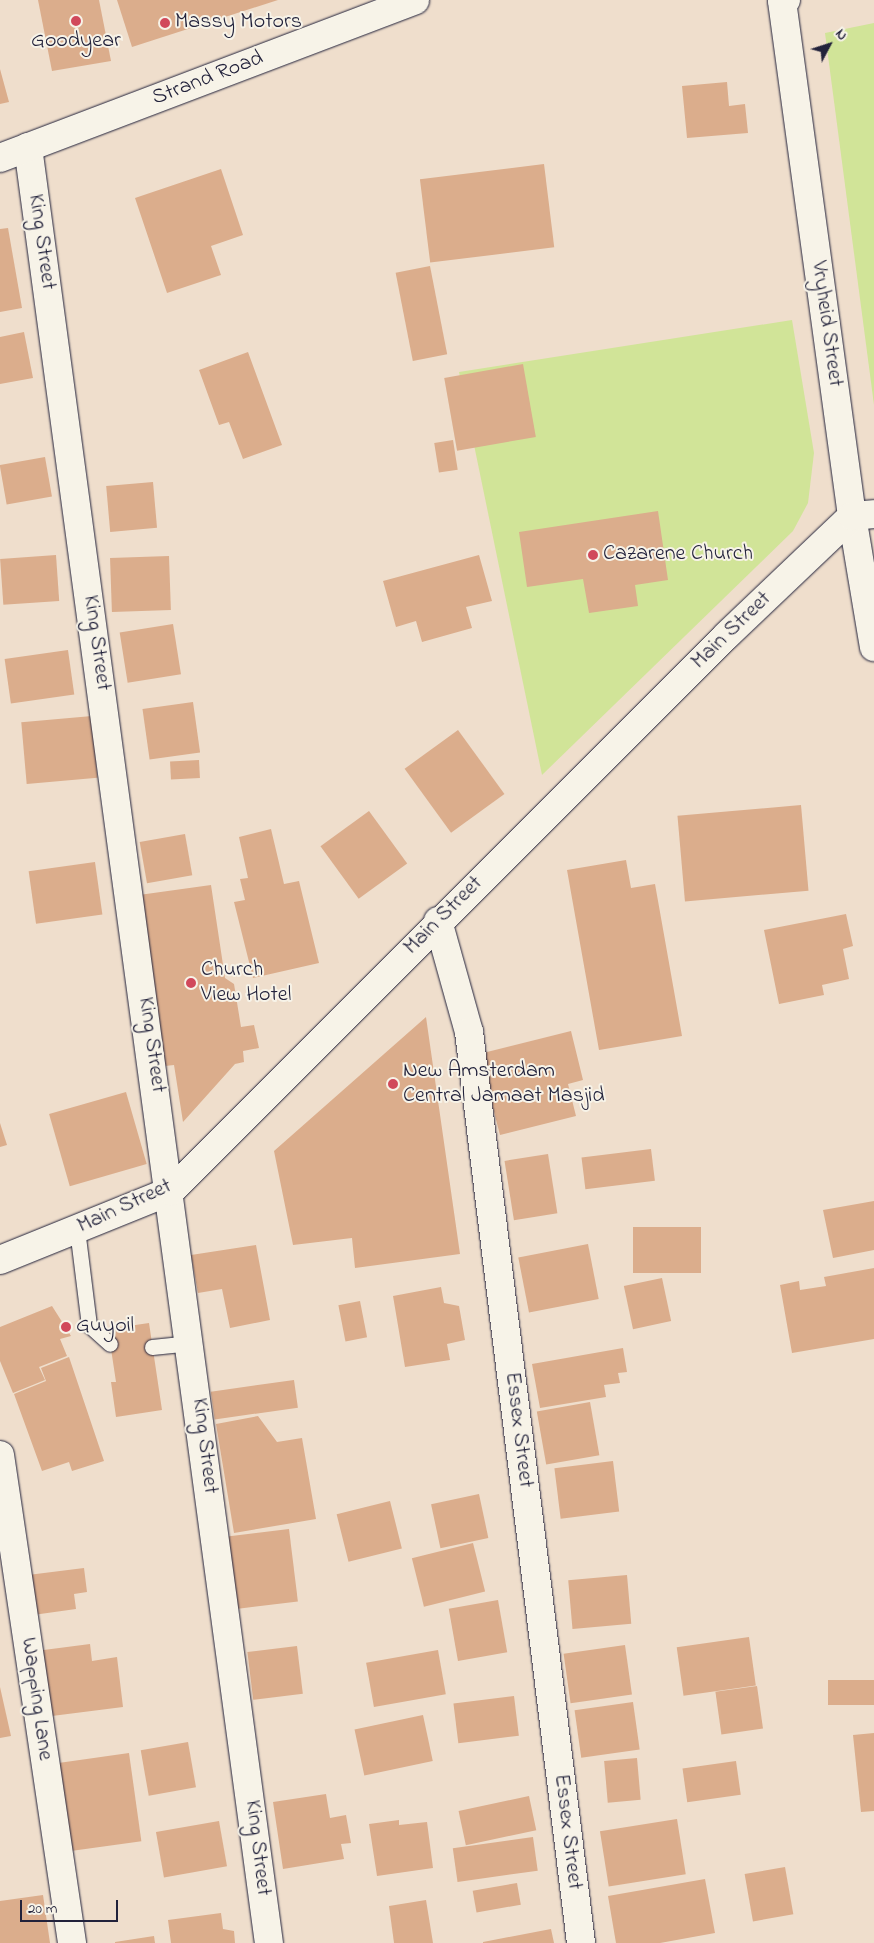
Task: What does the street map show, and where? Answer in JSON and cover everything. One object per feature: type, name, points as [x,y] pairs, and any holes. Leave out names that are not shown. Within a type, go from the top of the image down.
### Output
[{"type":"street","name":"Strand Road","points":[[0,158],[415,0]]},
{"type":"street","name":"Vryheid Street","points":[[782,0],[863,515],[874,647]]},
{"type":"street","name":"King Street","points":[[28,147],[171,1190],[269,1943]]},
{"type":"street","name":"Main Street","points":[[0,1260],[171,1190],[438,921],[863,515]]},
{"type":"street","name":"Essex Street","points":[[438,921],[469,1032],[581,1943]]},
{"type":"street","name":"Wapping Lane","points":[[0,1455],[72,1943]]},
{"type":"lane","points":[[77,1229],[89,1325],[110,1344]]},
{"type":"lane","points":[[152,1347],[191,1343]]},
{"type":"green space","points":[[874,23],[874,405],[825,33]]},
{"type":"green space","points":[[792,320],[814,453],[808,503],[793,531],[542,775],[459,372]]},
{"type":"building","points":[[38,0],[99,0],[111,61],[52,71]]},
{"type":"building","name":"Massy Motors","points":[[117,0],[278,0],[132,47]]},
{"type":"building","points":[[0,69],[9,102],[0,104]]},
{"type":"building","points":[[727,82],[729,106],[745,104],[748,133],[687,138],[682,86]]},
{"type":"building","points":[[544,164],[554,247],[430,263],[420,179]]},
{"type":"building","points":[[221,169],[243,235],[211,246],[221,275],[167,293],[135,198]]},
{"type":"building","points":[[8,228],[22,308],[0,312],[0,229]]},
{"type":"building","points":[[430,266],[447,354],[413,361],[396,273]]},
{"type":"building","points":[[24,332],[33,378],[0,384],[0,337]]},
{"type":"building","points":[[248,352],[282,445],[243,459],[229,422],[219,425],[199,370]]},
{"type":"building","points":[[523,364],[536,437],[457,451],[444,378]]},
{"type":"building","points":[[453,440],[458,470],[439,473],[434,443]]},
{"type":"building","points":[[45,457],[52,496],[7,504],[0,465]]},
{"type":"building","points":[[153,482],[157,528],[110,532],[106,486]]},
{"type":"building","name":"Cazarene Church","points":[[658,511],[668,580],[635,585],[638,606],[589,613],[583,579],[527,587],[519,532]]},
{"type":"building","points":[[56,555],[59,601],[3,605],[0,559]]},
{"type":"building","points":[[479,555],[492,601],[466,607],[472,628],[422,642],[416,621],[396,627],[383,581]]},
{"type":"building","points":[[169,556],[171,610],[112,612],[110,558]]},
{"type":"building","points":[[173,624],[181,674],[128,683],[120,632]]},
{"type":"building","points":[[68,650],[74,695],[11,703],[5,659]]},
{"type":"building","points":[[193,702],[200,753],[150,760],[142,709]]},
{"type":"building","points":[[92,716],[97,778],[27,784],[21,722]]},
{"type":"building","points":[[458,730],[504,794],[451,833],[405,769]]},
{"type":"building","points":[[199,760],[200,778],[171,779],[170,762]]},
{"type":"building","points":[[801,805],[808,891],[685,901],[677,816]]},
{"type":"building","points":[[369,811],[407,864],[359,899],[320,846]]},
{"type":"building","points":[[271,829],[284,884],[299,881],[319,963],[253,978],[234,902],[245,900],[240,879],[248,878],[239,837]]},
{"type":"building","points":[[185,834],[192,875],[147,883],[140,842]]},
{"type":"building","points":[[626,860],[631,888],[655,884],[682,1036],[599,1050],[567,870]]},
{"type":"building","points":[[95,862],[102,914],[36,924],[29,871]]},
{"type":"building","points":[[211,885],[225,978],[234,984],[241,1027],[254,1025],[259,1048],[243,1051],[244,1062],[235,1064],[183,1122],[174,1065],[165,1066],[139,895]]},
{"type":"building","points":[[846,914],[853,946],[843,949],[849,979],[822,985],[824,995],[779,1004],[764,930]]},
{"type":"building","name":"New Amsterdam Central Jamaat Masjid","points":[[426,1017],[460,1254],[355,1268],[352,1238],[293,1245],[274,1151]]},
{"type":"building","points":[[571,1031],[583,1080],[568,1084],[576,1116],[500,1135],[479,1054]]},
{"type":"building","points":[[126,1092],[147,1164],[70,1186],[49,1114]]},
{"type":"building","points":[[0,1123],[7,1145],[0,1147]]},
{"type":"building","points":[[651,1149],[655,1181],[585,1189],[582,1158]]},
{"type":"building","points":[[548,1154],[557,1213],[514,1220],[505,1161]]},
{"type":"building","points":[[874,1201],[874,1250],[833,1258],[823,1210]]},
{"type":"building","points":[[633,1227],[701,1227],[701,1273],[633,1273]]},
{"type":"building","points":[[588,1244],[599,1299],[529,1313],[518,1258]]},
{"type":"building","points":[[256,1245],[270,1320],[230,1328],[222,1289],[198,1293],[191,1255]]},
{"type":"building","points":[[874,1268],[874,1339],[792,1353],[780,1285],[799,1281],[800,1290],[826,1286],[824,1277]]},
{"type":"building","points":[[662,1278],[671,1321],[633,1329],[624,1286]]},
{"type":"building","points":[[441,1287],[444,1303],[459,1306],[465,1340],[447,1344],[450,1360],[405,1367],[393,1296]]},
{"type":"building","points":[[360,1301],[367,1337],[345,1342],[338,1305]]},
{"type":"building","points":[[52,1306],[71,1336],[60,1339],[67,1356],[39,1367],[45,1380],[13,1393],[0,1361],[0,1327]]},
{"type":"building","points":[[149,1323],[162,1410],[116,1417],[111,1382],[116,1382],[108,1329]]},
{"type":"building","points":[[623,1348],[627,1372],[618,1373],[620,1383],[604,1385],[606,1397],[540,1408],[532,1364]]},
{"type":"building","points":[[69,1357],[104,1461],[72,1471],[69,1462],[42,1471],[14,1394],[46,1381],[41,1368]]},
{"type":"building","points":[[294,1380],[298,1408],[215,1419],[211,1392]]},
{"type":"building","points":[[590,1402],[599,1455],[546,1465],[537,1411]]},
{"type":"building","points":[[258,1416],[277,1442],[302,1438],[316,1519],[234,1533],[216,1424]]},
{"type":"building","points":[[613,1461],[619,1512],[561,1519],[554,1468]]},
{"type":"building","points":[[479,1494],[488,1538],[440,1548],[431,1504]]},
{"type":"building","points":[[390,1501],[402,1549],[348,1562],[337,1514]]},
{"type":"building","points":[[289,1529],[298,1601],[236,1609],[227,1537]]},
{"type":"building","points":[[473,1543],[485,1592],[424,1607],[412,1558]]},
{"type":"building","points":[[84,1568],[87,1592],[74,1594],[76,1609],[33,1615],[28,1575]]},
{"type":"building","points":[[627,1575],[631,1624],[572,1629],[568,1580]]},
{"type":"building","points":[[498,1600],[507,1652],[458,1661],[449,1609]]},
{"type":"building","points":[[749,1637],[756,1686],[684,1696],[677,1647]]},
{"type":"building","points":[[90,1644],[92,1661],[117,1657],[123,1707],[44,1717],[36,1651]]},
{"type":"building","points":[[625,1645],[632,1695],[571,1703],[564,1654]]},
{"type":"building","points":[[297,1646],[303,1694],[253,1700],[247,1652]]},
{"type":"building","points":[[438,1650],[446,1694],[374,1707],[366,1663]]},
{"type":"building","points":[[828,1680],[874,1680],[874,1705],[828,1705]]},
{"type":"building","points":[[757,1686],[763,1729],[721,1734],[715,1692]]},
{"type":"building","points":[[0,1687],[11,1736],[0,1738]]},
{"type":"building","points":[[514,1696],[519,1736],[458,1743],[453,1703]]},
{"type":"building","points":[[633,1702],[640,1750],[581,1758],[575,1710]]},
{"type":"building","points":[[423,1715],[433,1761],[364,1776],[355,1730]]},
{"type":"building","points":[[874,1733],[874,1811],[861,1812],[853,1735]]},
{"type":"building","points":[[188,1742],[196,1787],[149,1796],[141,1750]]},
{"type":"building","points":[[129,1753],[141,1841],[69,1851],[57,1763]]},
{"type":"building","points":[[637,1758],[641,1800],[608,1803],[604,1761]]},
{"type":"building","points":[[736,1761],[741,1795],[687,1802],[683,1769]]},
{"type":"building","points":[[326,1794],[330,1818],[346,1815],[351,1843],[341,1844],[344,1859],[283,1869],[273,1802]]},
{"type":"building","points":[[529,1796],[536,1830],[466,1845],[459,1811]]},
{"type":"building","points":[[677,1819],[686,1874],[609,1887],[600,1831]]},
{"type":"building","points":[[399,1820],[399,1825],[427,1822],[433,1868],[377,1876],[369,1824]]},
{"type":"building","points":[[219,1821],[227,1866],[164,1877],[156,1832]]},
{"type":"building","points":[[533,1837],[538,1871],[458,1882],[453,1848]]},
{"type":"building","points":[[785,1867],[793,1914],[753,1921],[745,1874]]},
{"type":"building","points":[[705,1879],[715,1933],[660,1943],[616,1943],[608,1896]]},
{"type":"building","points":[[517,1883],[521,1905],[477,1912],[473,1891]]},
{"type":"building","points":[[43,1895],[50,1943],[0,1943],[0,1901]]},
{"type":"building","points":[[426,1900],[433,1943],[394,1943],[389,1906]]},
{"type":"building","points":[[221,1913],[223,1929],[234,1931],[235,1943],[171,1943],[168,1920]]},
{"type":"building","points":[[551,1929],[554,1943],[483,1943],[483,1942]]},
{"type":"building","points":[[154,1936],[155,1943],[115,1943],[115,1942]]},
{"type":"place","name":"Goodyear","points":[[76,21]]},
{"type":"place","name":"Massy Motors","points":[[165,23]]},
{"type":"place","name":"Cazarene Church","points":[[593,555]]},
{"type":"place","name":"Church View Hotel","points":[[191,983]]},
{"type":"place","name":"New Amsterdam Central Jamaat Masjid","points":[[393,1084]]},
{"type":"place","name":"Guyoil","points":[[66,1327]]}]
